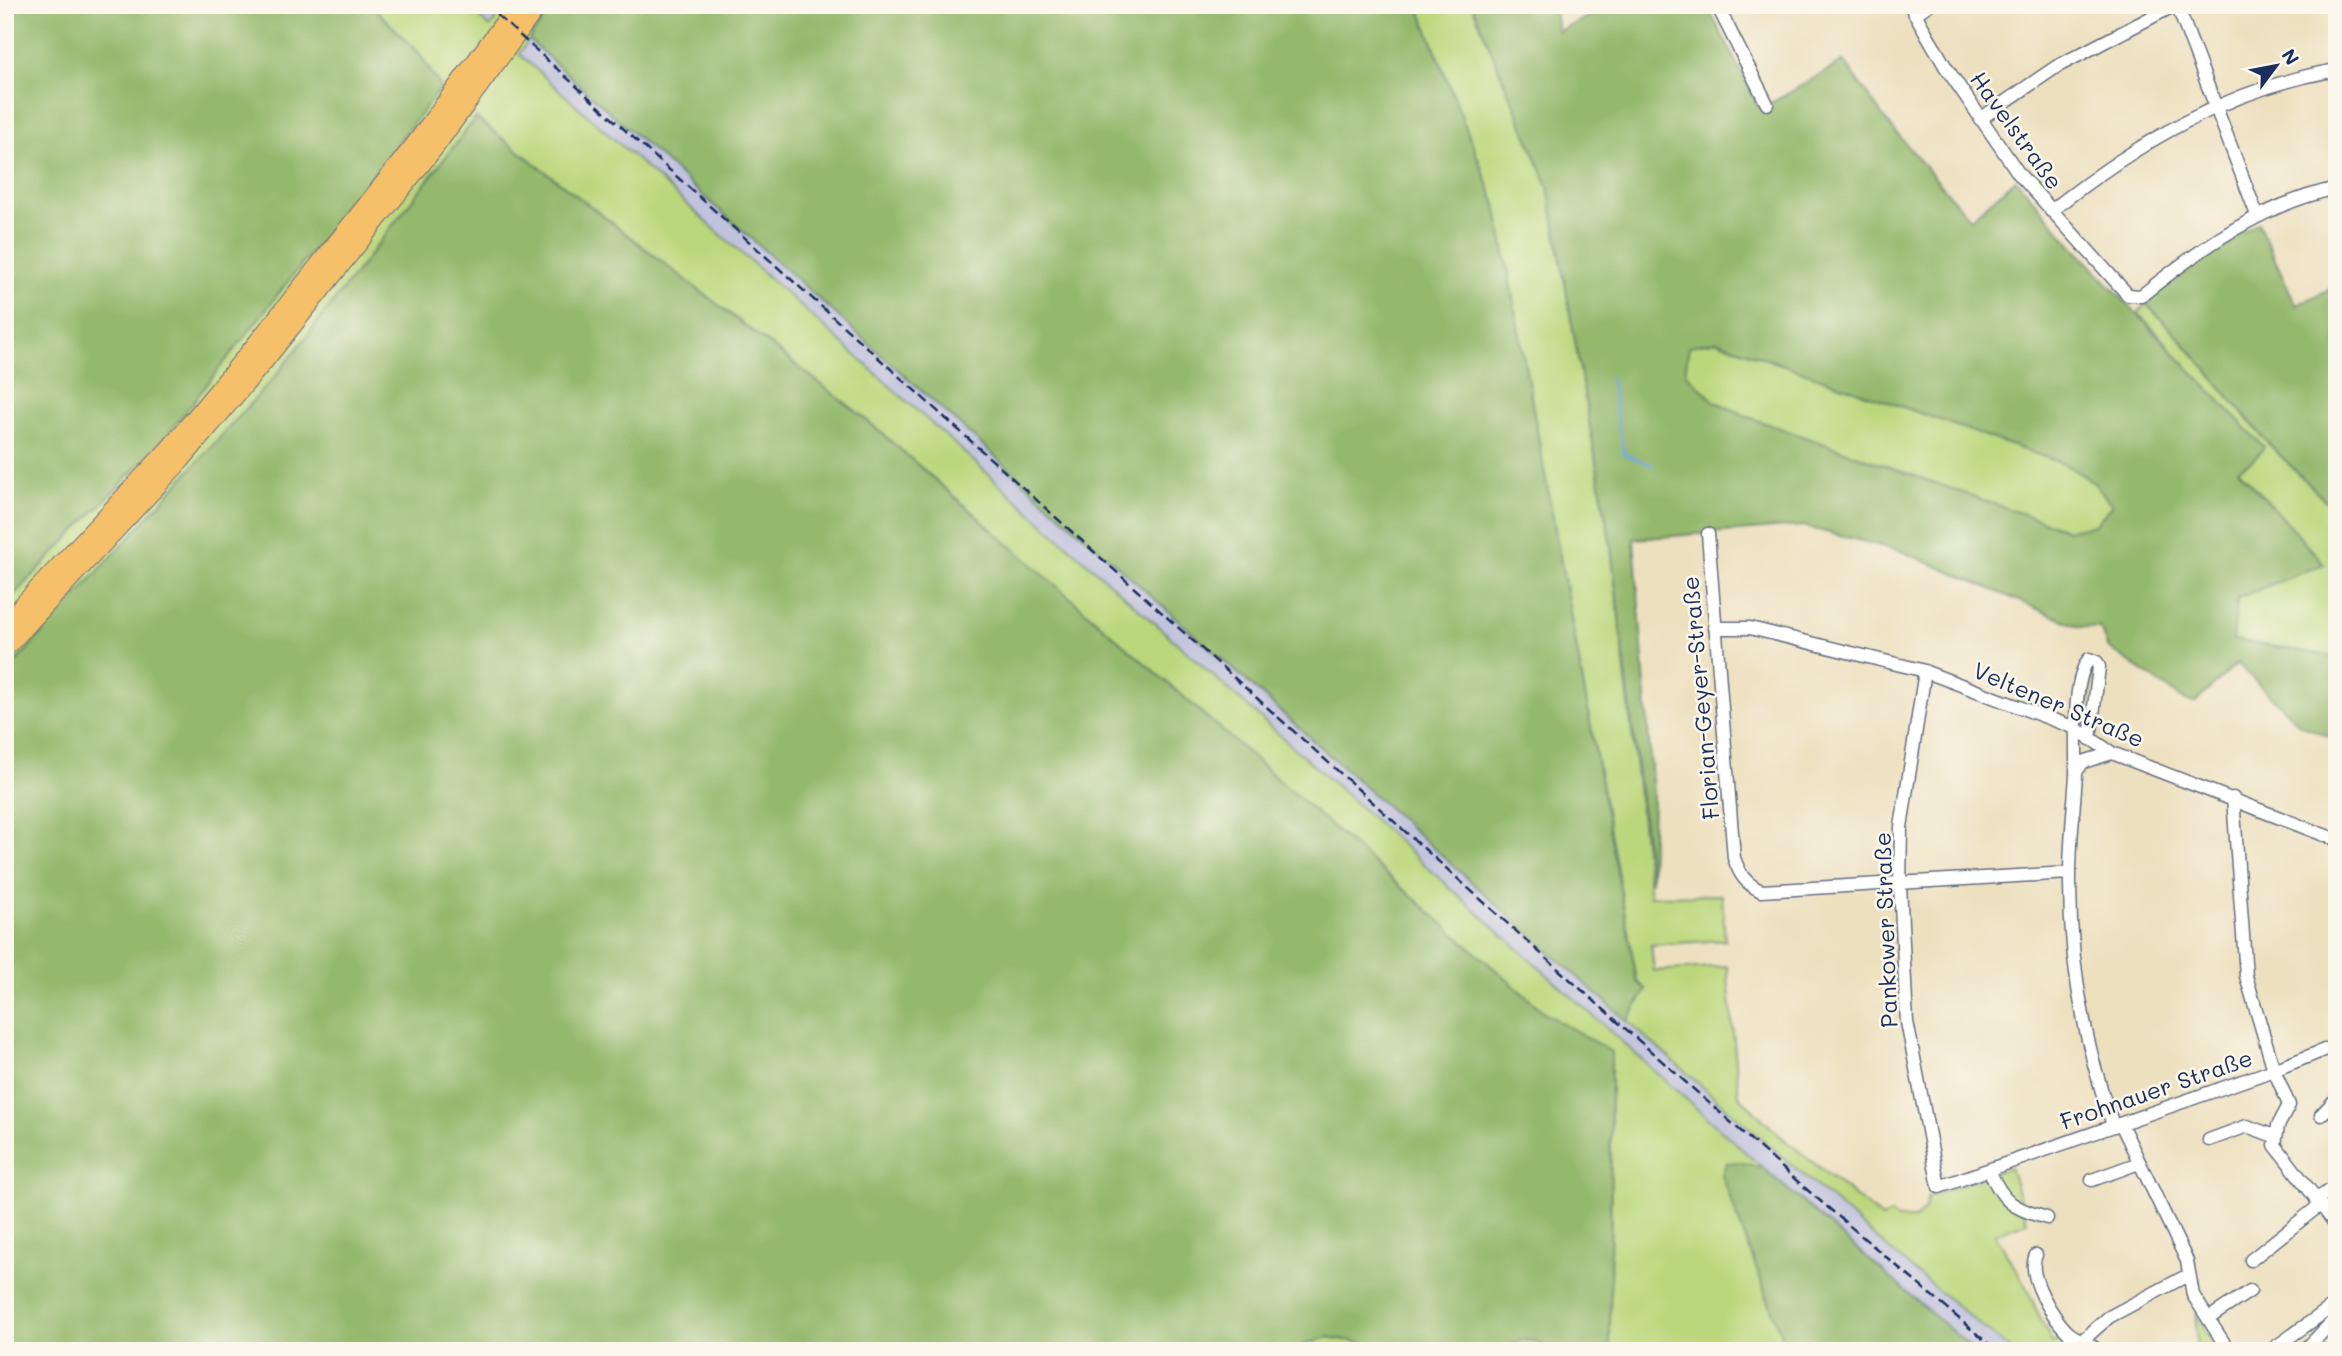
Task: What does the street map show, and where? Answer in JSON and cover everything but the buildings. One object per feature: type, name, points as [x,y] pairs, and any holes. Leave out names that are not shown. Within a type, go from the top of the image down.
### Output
[{"type":"highway","points":[[5,624],[162,457],[244,358],[416,143],[517,5]]},
{"type":"highway","points":[[5,648],[172,470],[257,370],[434,148],[538,5]]},
{"type":"street","points":[[1717,5],[1767,104]]},
{"type":"street","points":[[1912,9],[1928,5]]},
{"type":"street","points":[[1980,119],[2056,67],[2176,5],[2257,215],[2337,188]]},
{"type":"street","name":"Havelstraße","points":[[1912,9],[1980,119],[2019,174],[2121,289],[2136,297],[2231,229],[2257,215]]},
{"type":"street","points":[[2051,211],[2120,158],[2168,130],[2216,107],[2306,76],[2337,70]]},
{"type":"street","name":"Florian-Geyer-Straße","points":[[1708,534],[1734,858],[1740,875],[1761,891],[1900,884]]},
{"type":"street","name":"Veltener Straße","points":[[1715,628],[1751,628],[1925,671],[2075,729],[2112,753],[2337,840]]},
{"type":"street","points":[[2090,739],[2099,667],[2097,662],[2089,659],[2083,670],[2075,729],[2076,772],[2070,873],[2071,931],[2080,1005],[2096,1077],[2187,1261],[2193,1295],[2229,1351]]},
{"type":"street","name":"Pankower Straße","points":[[1925,671],[1901,827],[1900,884],[1907,1022],[1939,1187]]},
{"type":"street","points":[[2076,772],[2082,762],[2112,753]]},
{"type":"street","points":[[2233,798],[2246,976],[2274,1070],[2289,1105],[2274,1136],[2278,1153],[2337,1226]]},
{"type":"street","points":[[1900,884],[2070,873]]},
{"type":"street","name":"Frohnauer Straße","points":[[1939,1187],[2274,1070],[2337,1045]]},
{"type":"street","points":[[2321,1115],[2337,1098]]},
{"type":"street","points":[[2209,1140],[2247,1126],[2274,1136]]},
{"type":"street","points":[[2092,1180],[2138,1163]]},
{"type":"street","points":[[1989,1170],[1999,1192],[2009,1203],[2026,1212],[2047,1218]]},
{"type":"street","points":[[2251,1259],[2337,1185]]},
{"type":"street","points":[[2036,1255],[2032,1269],[2034,1279],[2067,1332],[2084,1339],[2098,1351]]},
{"type":"street","points":[[2084,1339],[2109,1317],[2188,1275]]},
{"type":"street","points":[[2209,1318],[2250,1291]]},
{"type":"street","points":[[2270,1351],[2336,1309]]},
{"type":"street","points":[[2304,1351],[2336,1309]]},
{"type":"shaded area","points":[[466,5],[491,5],[500,14],[491,27]]},
{"type":"shaded area","points":[[529,40],[1627,1021],[1908,1266],[2012,1351],[1975,1351],[1763,1168],[519,54]]},
{"type":"green space","points":[[5,5],[371,5],[419,53],[441,88],[162,441],[5,604]]},
{"type":"green space","points":[[371,5],[466,5],[490,27],[505,5],[553,5],[519,54],[1763,1168],[1740,1162],[1722,1175],[1787,1351],[1610,1351],[1611,1052],[1545,1013],[862,416],[476,118],[275,377],[5,674],[5,604],[162,441],[419,53]]},
{"type":"green space","points":[[553,5],[1418,5],[1496,205],[1637,981],[1646,990],[1627,1021],[529,40]]},
{"type":"green space","points":[[1418,5],[1472,5],[1548,186],[1611,547],[1650,896],[1722,895],[1725,940],[1651,945],[1654,971],[1727,966],[1739,1096],[1779,1135],[1882,1218],[1891,1214],[1897,1219],[1915,1219],[1925,1209],[1927,1197],[2010,1167],[2027,1222],[1995,1234],[2024,1283],[2052,1343],[2058,1340],[2066,1344],[2077,1339],[2083,1351],[2012,1351],[1908,1266],[1627,1021],[1646,990],[1637,981],[1496,205]]},
{"type":"green space","points":[[1472,5],[1554,5],[1558,31],[1614,5],[1707,5],[1758,106],[1771,103],[1844,61],[1887,122],[1970,219],[2016,179],[2074,248],[2264,447],[2254,460],[2238,469],[2324,564],[2237,598],[2233,640],[2337,657],[2337,739],[2300,725],[2237,663],[2195,703],[2186,701],[2107,647],[2100,628],[2080,627],[1901,551],[1802,526],[1634,539],[1653,795],[1651,883],[1611,547],[1548,186]],"holes":[[[1716,341],[2064,464],[2094,482],[2112,505],[2095,525],[2068,530],[1748,417],[1714,401],[1685,373],[1689,346]]]},
{"type":"green space","points":[[476,118],[862,416],[1545,1013],[1611,1052],[1610,1351],[1549,1351],[1536,1341],[1522,1340],[1499,1351],[1413,1351],[1328,1337],[1287,1351],[536,1351],[529,1347],[524,1351],[5,1351],[5,674],[275,377]]},
{"type":"green space","points":[[2258,223],[2296,305],[2337,286],[2337,512],[2268,443],[2180,338],[2146,304],[2199,260]]},
{"type":"green space","points":[[2146,304],[2180,338],[2268,443],[2337,512],[2337,657],[2233,640],[2237,598],[2324,563],[2237,468],[2166,342],[2138,313]]},
{"type":"green space","points":[[1716,341],[2064,464],[2094,482],[2112,505],[2095,525],[2068,530],[1748,417],[1714,401],[1684,372],[1689,346]]},
{"type":"green space","points":[[2087,671],[2093,673],[2086,723],[2082,725],[2078,713]]},
{"type":"green space","points":[[1740,1162],[1763,1168],[1975,1351],[1787,1351],[1722,1175],[1726,1163]]},
{"type":"green space","points":[[2195,1312],[2216,1351],[2197,1351]]},
{"type":"green space","points":[[1328,1337],[1413,1351],[1287,1351]]},
{"type":"green space","points":[[1522,1340],[1536,1341],[1549,1351],[1499,1351]]},
{"type":"waterway","points":[[1610,378],[1624,454],[1652,465]]},
{"type":"railway","points":[[486,5],[1557,968],[1805,1188],[1997,1351]]}]
